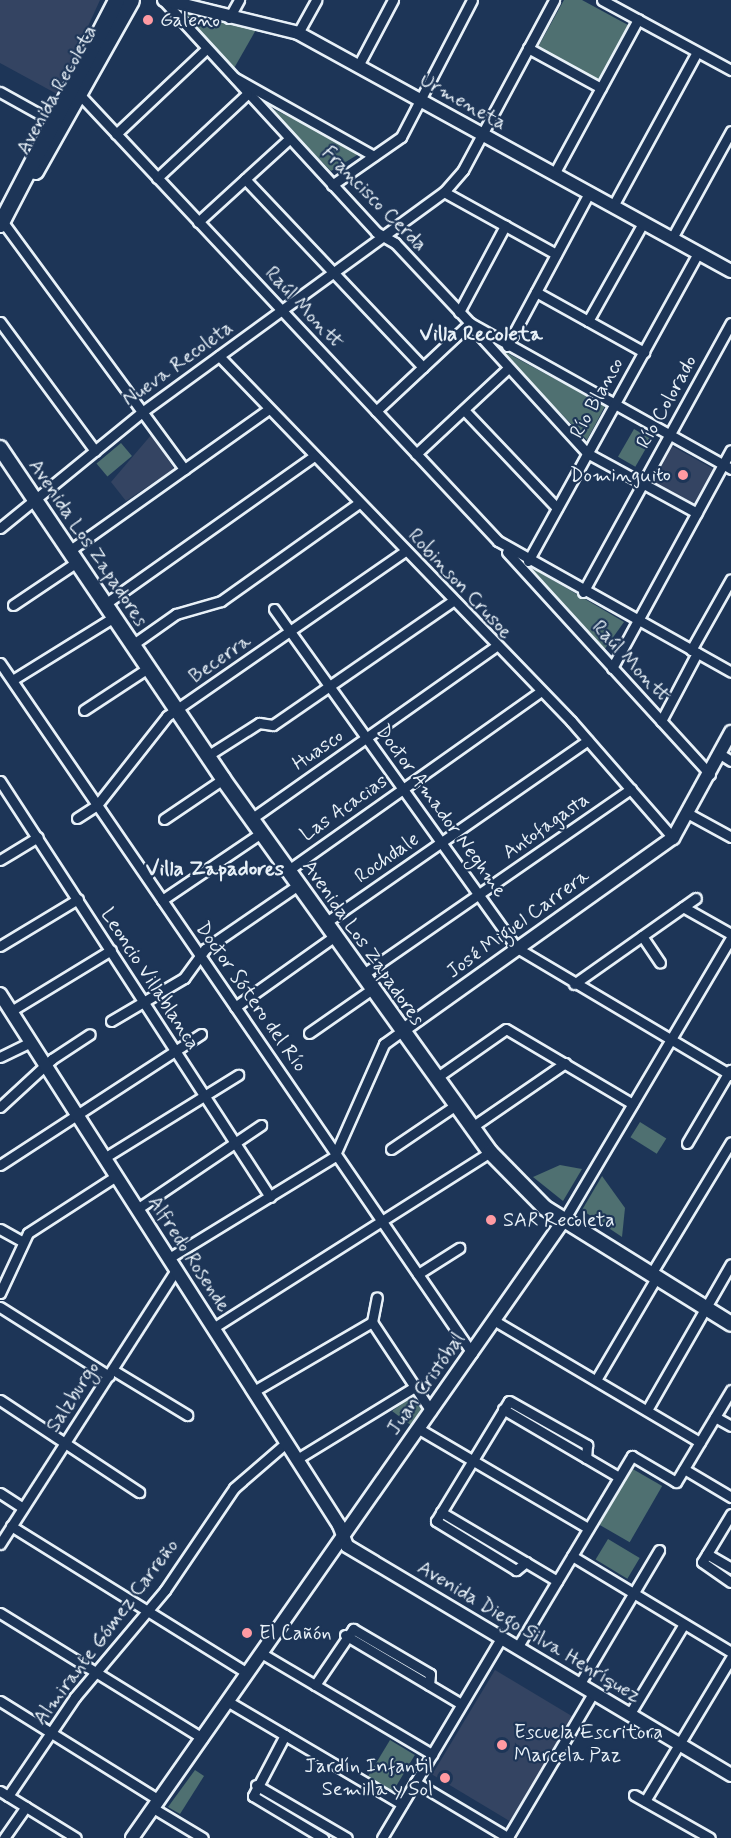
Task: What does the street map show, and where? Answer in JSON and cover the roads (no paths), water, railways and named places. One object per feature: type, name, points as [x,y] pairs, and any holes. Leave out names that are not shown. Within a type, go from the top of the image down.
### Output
[{"type":"main road","name":"Avenida Recoleta","points":[[1,222],[116,0]]},
{"type":"main road","name":"Avenida Recoleta","points":[[15,197],[42,161],[131,0]]},
{"type":"main road","name":"Avenida Los Zapadores","points":[[0,448],[222,779],[490,1152],[530,1195],[564,1220],[731,1324]]},
{"type":"street","name":"Urmeneta","points":[[163,0],[229,18],[298,33],[731,271]]},
{"type":"street","name":"Francisco Cerda","points":[[163,0],[205,50],[332,185],[470,323],[507,369],[587,453],[697,513]]},
{"type":"street","points":[[229,18],[239,0]]},
{"type":"street","points":[[298,33],[316,0]]},
{"type":"street","points":[[358,66],[393,0]]},
{"type":"street","points":[[332,185],[401,137],[472,0]]},
{"type":"street","name":"Nueva Recoleta","points":[[0,528],[142,412],[385,238],[444,192],[482,134],[554,0]]},
{"type":"street","points":[[602,0],[731,70]]},
{"type":"street","points":[[554,174],[638,19]]},
{"type":"street","points":[[528,48],[600,88]]},
{"type":"street","points":[[116,134],[205,50]]},
{"type":"street","points":[[613,206],[697,52]]},
{"type":"street","name":"Francisco Cerda","points":[[228,74],[374,156]]},
{"type":"street","points":[[0,92],[52,121]]},
{"type":"street","name":"Raúl Montt","points":[[79,94],[504,546],[710,774]]},
{"type":"street","points":[[157,178],[247,94]]},
{"type":"street","points":[[672,238],[731,131]]},
{"type":"street","points":[[198,222],[289,139]]},
{"type":"street","points":[[245,179],[423,367]]},
{"type":"street","points":[[444,192],[556,254]]},
{"type":"street","points":[[507,346],[589,193]]},
{"type":"street","points":[[1,222],[184,469]]},
{"type":"street","points":[[588,321],[643,223]]},
{"type":"street","points":[[459,312],[505,226]]},
{"type":"street","name":"Río Blanco","points":[[528,561],[698,253]]},
{"type":"street","points":[[536,292],[644,352]]},
{"type":"street","points":[[0,322],[95,451]]},
{"type":"street","points":[[376,411],[470,323]]},
{"type":"street","name":"Francisco Cerda","points":[[470,323],[507,346],[727,467]]},
{"type":"street","name":"Río Colorado","points":[[584,592],[731,323]]},
{"type":"street","name":"Robinson Crusoe","points":[[219,356],[451,602],[588,740],[674,838]]},
{"type":"street","points":[[416,454],[507,369]]},
{"type":"street","points":[[13,605],[184,469],[269,409]]},
{"type":"street","points":[[464,410],[557,508]]},
{"type":"street","points":[[612,668],[697,513],[727,467],[731,450]]},
{"type":"street","points":[[105,604],[314,456]]},
{"type":"street","points":[[132,645],[176,614],[221,601],[359,503]]},
{"type":"street","name":"Raúl Montt","points":[[504,546],[731,672]]},
{"type":"street","name":"Becerra","points":[[77,818],[97,805],[155,728],[405,552]]},
{"type":"street","points":[[661,721],[731,579]]},
{"type":"street","points":[[207,756],[259,723],[273,725],[451,602]]},
{"type":"street","name":"Doctor Amador Neghme","points":[[274,609],[517,948],[670,1041],[730,1072]]},
{"type":"street","points":[[14,679],[114,617]]},
{"type":"street","name":"Huasco","points":[[251,819],[495,647]]},
{"type":"street","name":"Doctor Sótero del Río","points":[[0,663],[14,679],[97,805],[472,1353]]},
{"type":"street","points":[[84,710],[148,668]]},
{"type":"street","name":"Las Acacias","points":[[287,871],[540,692]]},
{"type":"street","name":"José Miguel Carrera","points":[[336,1153],[384,1044],[674,838],[689,814],[731,732]]},
{"type":"street","name":"Rochdale","points":[[325,923],[588,740]]},
{"type":"street","points":[[720,754],[731,761]]},
{"type":"street","points":[[164,819],[222,779]]},
{"type":"street","name":"Leoncio Villablanca","points":[[0,780],[270,1197]]},
{"type":"street","name":"Antofagasta","points":[[362,975],[631,789]]},
{"type":"street","points":[[689,814],[731,837]]},
{"type":"street","points":[[162,900],[261,833]]},
{"type":"street","points":[[0,860],[38,837]]},
{"type":"street","points":[[111,1021],[184,978],[200,955],[298,885]]},
{"type":"street","points":[[574,984],[696,898]]},
{"type":"street","points":[[0,946],[78,899]]},
{"type":"street","points":[[683,907],[731,934]]},
{"type":"street","points":[[235,1007],[335,936]]},
{"type":"street","points":[[642,936],[660,963]]},
{"type":"street","name":"Juan Cristóbal","points":[[132,1838],[564,1220],[731,938]]},
{"type":"street","points":[[11,1011],[111,950]]},
{"type":"street","points":[[309,1033],[372,989]]},
{"type":"street","name":"Alfredo Rosende","points":[[0,994],[297,1459],[343,1537]]},
{"type":"street","points":[[436,1078],[506,1029],[633,1104]]},
{"type":"street","points":[[0,1107],[46,1066],[90,1034]]},
{"type":"street","points":[[0,1165],[201,1034]]},
{"type":"street","points":[[0,1057],[31,1042]]},
{"type":"street","points":[[472,1127],[565,1063]]},
{"type":"street","points":[[687,1143],[730,1072]]},
{"type":"street","points":[[104,1158],[238,1075]]},
{"type":"street","points":[[391,1149],[456,1105]]},
{"type":"street","points":[[137,1209],[261,1125]]},
{"type":"street","points":[[596,1380],[731,1142]]},
{"type":"street","points":[[213,1328],[384,1223],[490,1152]]},
{"type":"street","points":[[169,1258],[270,1197],[336,1153]]},
{"type":"street","points":[[0,1293],[23,1242],[31,1231],[116,1176]]},
{"type":"street","points":[[0,1229],[23,1242]]},
{"type":"street","points":[[418,1274],[459,1248]]},
{"type":"street","points":[[647,1410],[731,1264]]},
{"type":"street","name":"Salzburgo","points":[[0,1544],[176,1270]]},
{"type":"street","points":[[377,1297],[372,1322],[431,1411]]},
{"type":"street","points":[[0,1307],[187,1415]]},
{"type":"street","points":[[495,1321],[700,1442]]},
{"type":"street","points":[[254,1391],[372,1322]]},
{"type":"street","points":[[297,1459],[416,1386]]},
{"type":"street","points":[[517,1648],[632,1456],[676,1482],[731,1390]]},
{"type":"street","points":[[0,1400],[139,1492]]},
{"type":"street","points":[[526,1562],[518,1571],[436,1522],[506,1405],[619,1477]]},
{"type":"street","points":[[715,1417],[731,1426]]},
{"type":"street","points":[[419,1429],[588,1528]]},
{"type":"street","name":"Almirante Gómez Carreño","points":[[4,1793],[147,1611],[234,1488],[286,1443]]},
{"type":"street","points":[[684,1468],[731,1497]]},
{"type":"street","points":[[0,1492],[23,1508]]},
{"type":"street","points":[[441,1512],[558,1581]]},
{"type":"street","points":[[731,1514],[707,1554],[703,1566],[731,1582]]},
{"type":"street","points":[[11,1526],[247,1674]]},
{"type":"street","name":"Avenida Diego Silva Henríquez","points":[[343,1537],[349,1549],[731,1775]]},
{"type":"street","points":[[579,1685],[659,1550]]},
{"type":"street","points":[[707,1554],[731,1568]]},
{"type":"street","points":[[572,1556],[731,1652]]},
{"type":"street","points":[[0,1613],[202,1738]]},
{"type":"street","points":[[629,1715],[684,1623]]},
{"type":"street","points":[[315,1685],[345,1635],[356,1630],[430,1674],[429,1685],[461,1704]]},
{"type":"street","points":[[386,1836],[402,1804],[501,1638]]},
{"type":"street","points":[[261,1653],[432,1754]]},
{"type":"street","points":[[645,1801],[731,1658]]},
{"type":"street","points":[[415,1782],[508,1838],[592,1693]]},
{"type":"street","points":[[0,1701],[51,1733],[203,1838]]},
{"type":"street","points":[[227,1701],[402,1804]]},
{"type":"street","points":[[285,1735],[256,1785],[254,1797],[323,1838]]},
{"type":"street","points":[[256,1785],[342,1837]]},
{"type":"street","points":[[4,1793],[76,1838]]},
{"type":"street","points":[[634,1795],[707,1837]]},
{"type":"street","points":[[4,1838],[26,1807]]},
{"type":"place","name":"Galeno","points":[[148,20]]},
{"type":"place","name":"Dominguito","points":[[683,475]]},
{"type":"place","name":"SAR Recoleta","points":[[491,1220]]},
{"type":"place","name":"El Cañón","points":[[247,1633]]},
{"type":"place","name":"Escuela Escritora Marcela Paz","points":[[502,1745]]},
{"type":"place","name":"Jardín Infantil Semilla y Sol","points":[[445,1778]]},
{"type":"district","name":"Villa Recoleta","points":[[481,334]]},
{"type":"district","name":"Villa Zapadores","points":[[215,869]]}]
